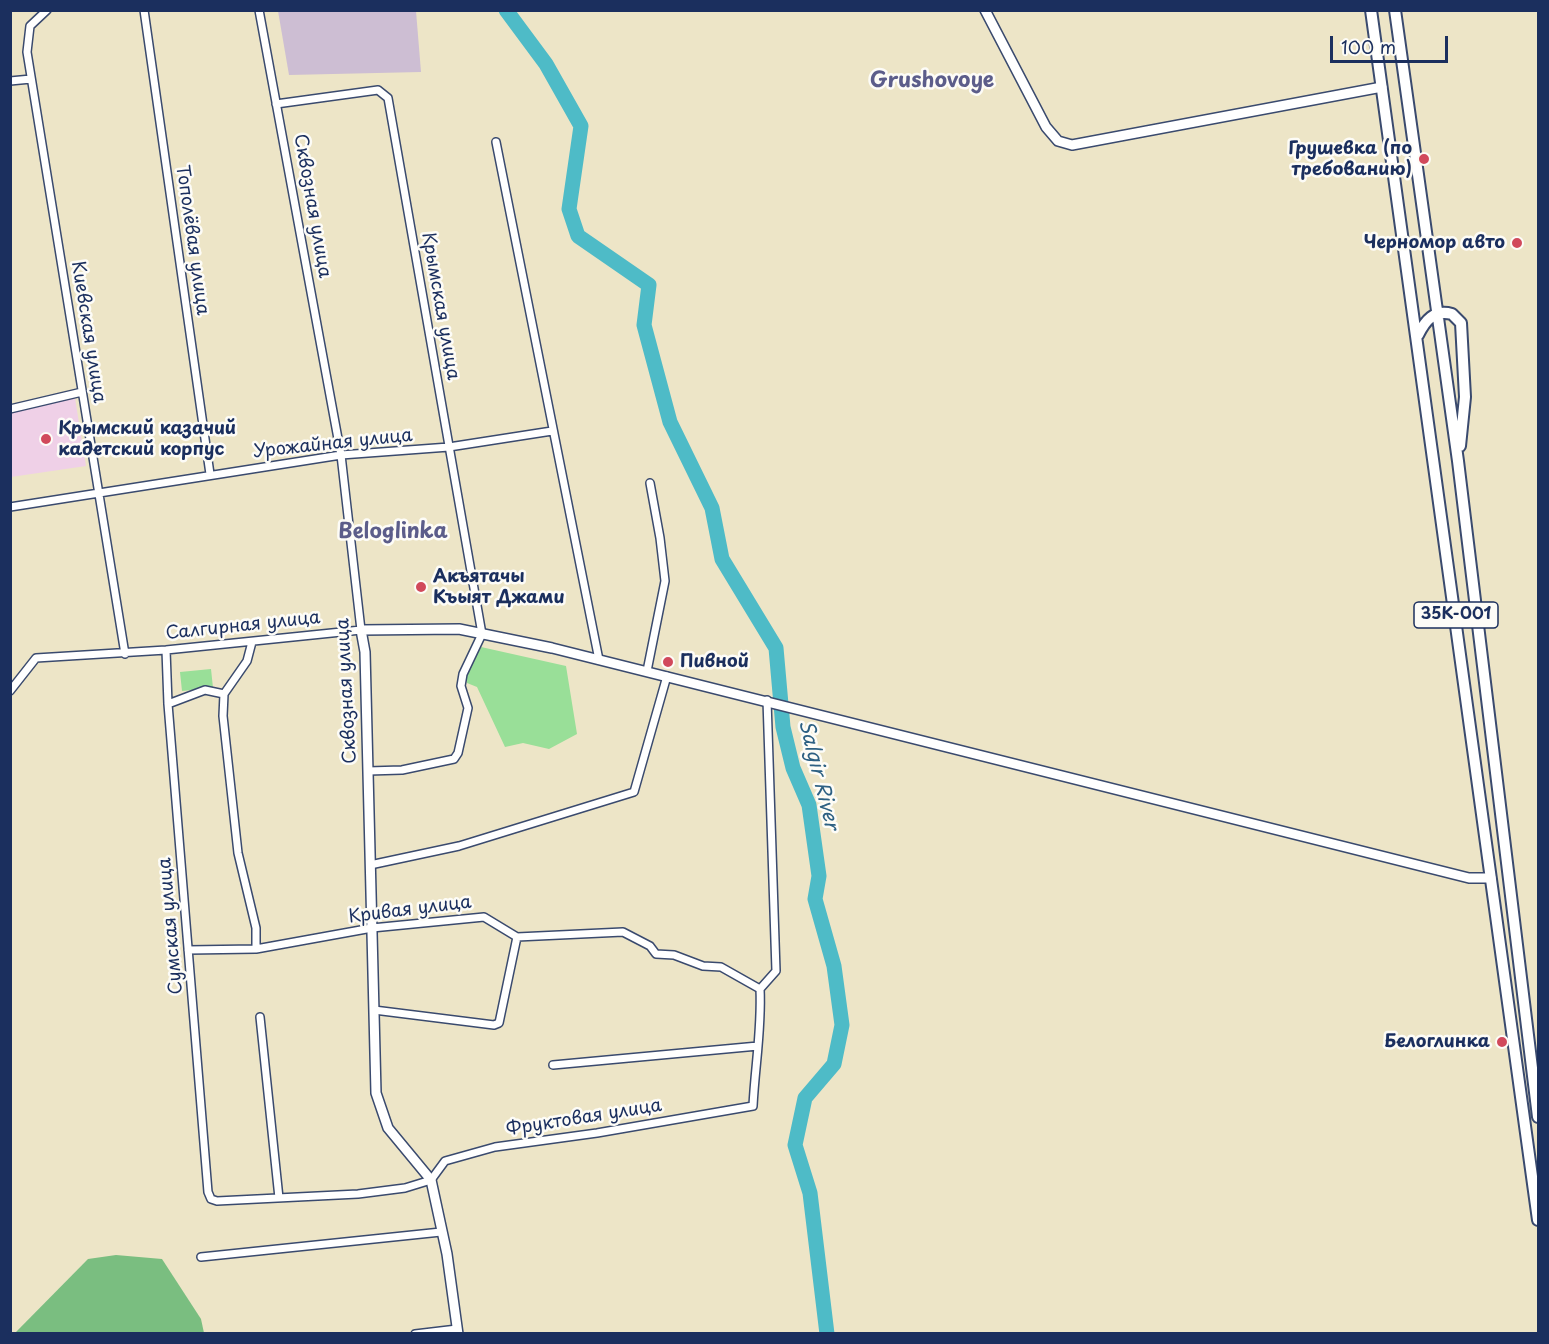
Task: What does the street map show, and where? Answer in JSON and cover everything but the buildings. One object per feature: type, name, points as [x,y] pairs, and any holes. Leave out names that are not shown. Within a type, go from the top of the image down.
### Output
[{"type":"main road","points":[[985,10],[1046,127],[1064,144],[1083,143],[1382,87]]},
{"type":"main road","name":"35К-001","points":[[1371,10],[1418,335],[1539,1220]]},
{"type":"main road","points":[[1395,10],[1434,291],[1442,313],[1459,320],[1464,332],[1465,397],[1458,461]]},
{"type":"main road","points":[[1418,335],[1425,322],[1442,313]]},
{"type":"main road","name":"35К-001","points":[[1442,313],[1458,461],[1539,1117]]},
{"type":"main road","name":"Салгирная улица","points":[[361,630],[459,629],[482,634],[768,700],[1469,878],[1491,878]]},
{"type":"main road","name":"Сквозная улица","points":[[361,630],[365,651],[374,1074],[381,1110],[397,1143],[431,1180]]},
{"type":"main road","points":[[431,1180],[458,1331]]},
{"type":"street","name":"Киевская улица","points":[[47,10],[30,26],[27,52],[82,392],[101,494],[125,654]]},
{"type":"street","name":"Тополёвая улица","points":[[144,10],[210,474]]},
{"type":"street","name":"Сквозная улица","points":[[259,10],[341,455],[361,630]]},
{"type":"street","points":[[10,81],[31,79]]},
{"type":"street","name":"Крымская улица","points":[[276,104],[378,90],[388,98],[482,634]]},
{"type":"street","points":[[496,142],[599,660]]},
{"type":"street","points":[[10,409],[82,392]]},
{"type":"street","name":"Урожайная улица","points":[[10,507],[341,455],[449,447],[552,431]]},
{"type":"street","points":[[647,671],[665,580],[650,483]]},
{"type":"street","name":"Салгирная улица","points":[[10,691],[36,658],[125,654],[361,630]]},
{"type":"street","points":[[368,771],[402,770],[454,759],[458,753],[468,708],[461,686],[463,674],[482,634]]},
{"type":"street","points":[[252,642],[247,661],[224,694],[223,716],[238,853],[256,928],[256,949]]},
{"type":"street","name":"Сумская улица","points":[[166,650],[168,704],[208,1192],[211,1199],[218,1201],[279,1198]]},
{"type":"street","points":[[370,865],[459,846],[634,792],[667,676]]},
{"type":"street","points":[[168,704],[205,690],[224,694]]},
{"type":"street","points":[[553,1065],[758,1046],[762,1018],[760,989],[776,971],[768,700]]},
{"type":"street","name":"Кривая улица","points":[[188,950],[256,949],[372,928],[484,917],[517,937]]},
{"type":"street","points":[[374,1010],[494,1025],[499,1023],[517,937],[623,932],[650,946],[657,954],[674,955],[703,966],[720,967],[760,989]]},
{"type":"street","points":[[260,1017],[279,1198],[358,1194],[405,1188],[431,1180]]},
{"type":"street","name":"Фруктовая улица","points":[[431,1180],[445,1161],[495,1147],[597,1133],[753,1106],[758,1046]]},
{"type":"street","points":[[201,1257],[441,1232]]},
{"type":"street","points":[[415,1334],[458,1331]]},
{"type":"shaded area","points":[[278,11],[416,11],[421,72],[289,75]]},
{"type":"shaded area","name":"Крымский казачий кадетский корпус","points":[[75,398],[86,466],[11,477],[11,413]]},
{"type":"green space","points":[[481,647],[566,666],[577,734],[549,749],[523,743],[505,747],[477,687],[467,683],[465,675]]},
{"type":"green space","points":[[211,669],[213,688],[182,691],[180,672]]},
{"type":"green space","points":[[116,1255],[162,1259],[201,1319],[204,1333],[15,1333],[88,1259]]},
{"type":"waterway","name":"Salgir River","points":[[506,10],[546,64],[581,126],[569,209],[578,236],[649,285],[644,325],[670,422],[712,508],[722,559],[776,648],[783,727],[793,768],[809,805],[819,876],[815,899],[834,966],[842,1025],[834,1064],[805,1098],[795,1145],[810,1193],[827,1334]]},
{"type":"place","name":"Грушевка (по требованию)","points":[[1424,159]]},
{"type":"place","name":"Черномор авто","points":[[1517,243]]},
{"type":"place","name":"Крымский казачий кадетский корпус","points":[[46,439]]},
{"type":"place","name":"Акъятачы Къыят Джами","points":[[421,587]]},
{"type":"place","name":"Пивной","points":[[668,662]]},
{"type":"place","name":"Белоглинка","points":[[1502,1042]]},
{"type":"district","name":"Grushovoye","points":[[932,81]]},
{"type":"district","name":"Beloglinka","points":[[393,532]]}]
